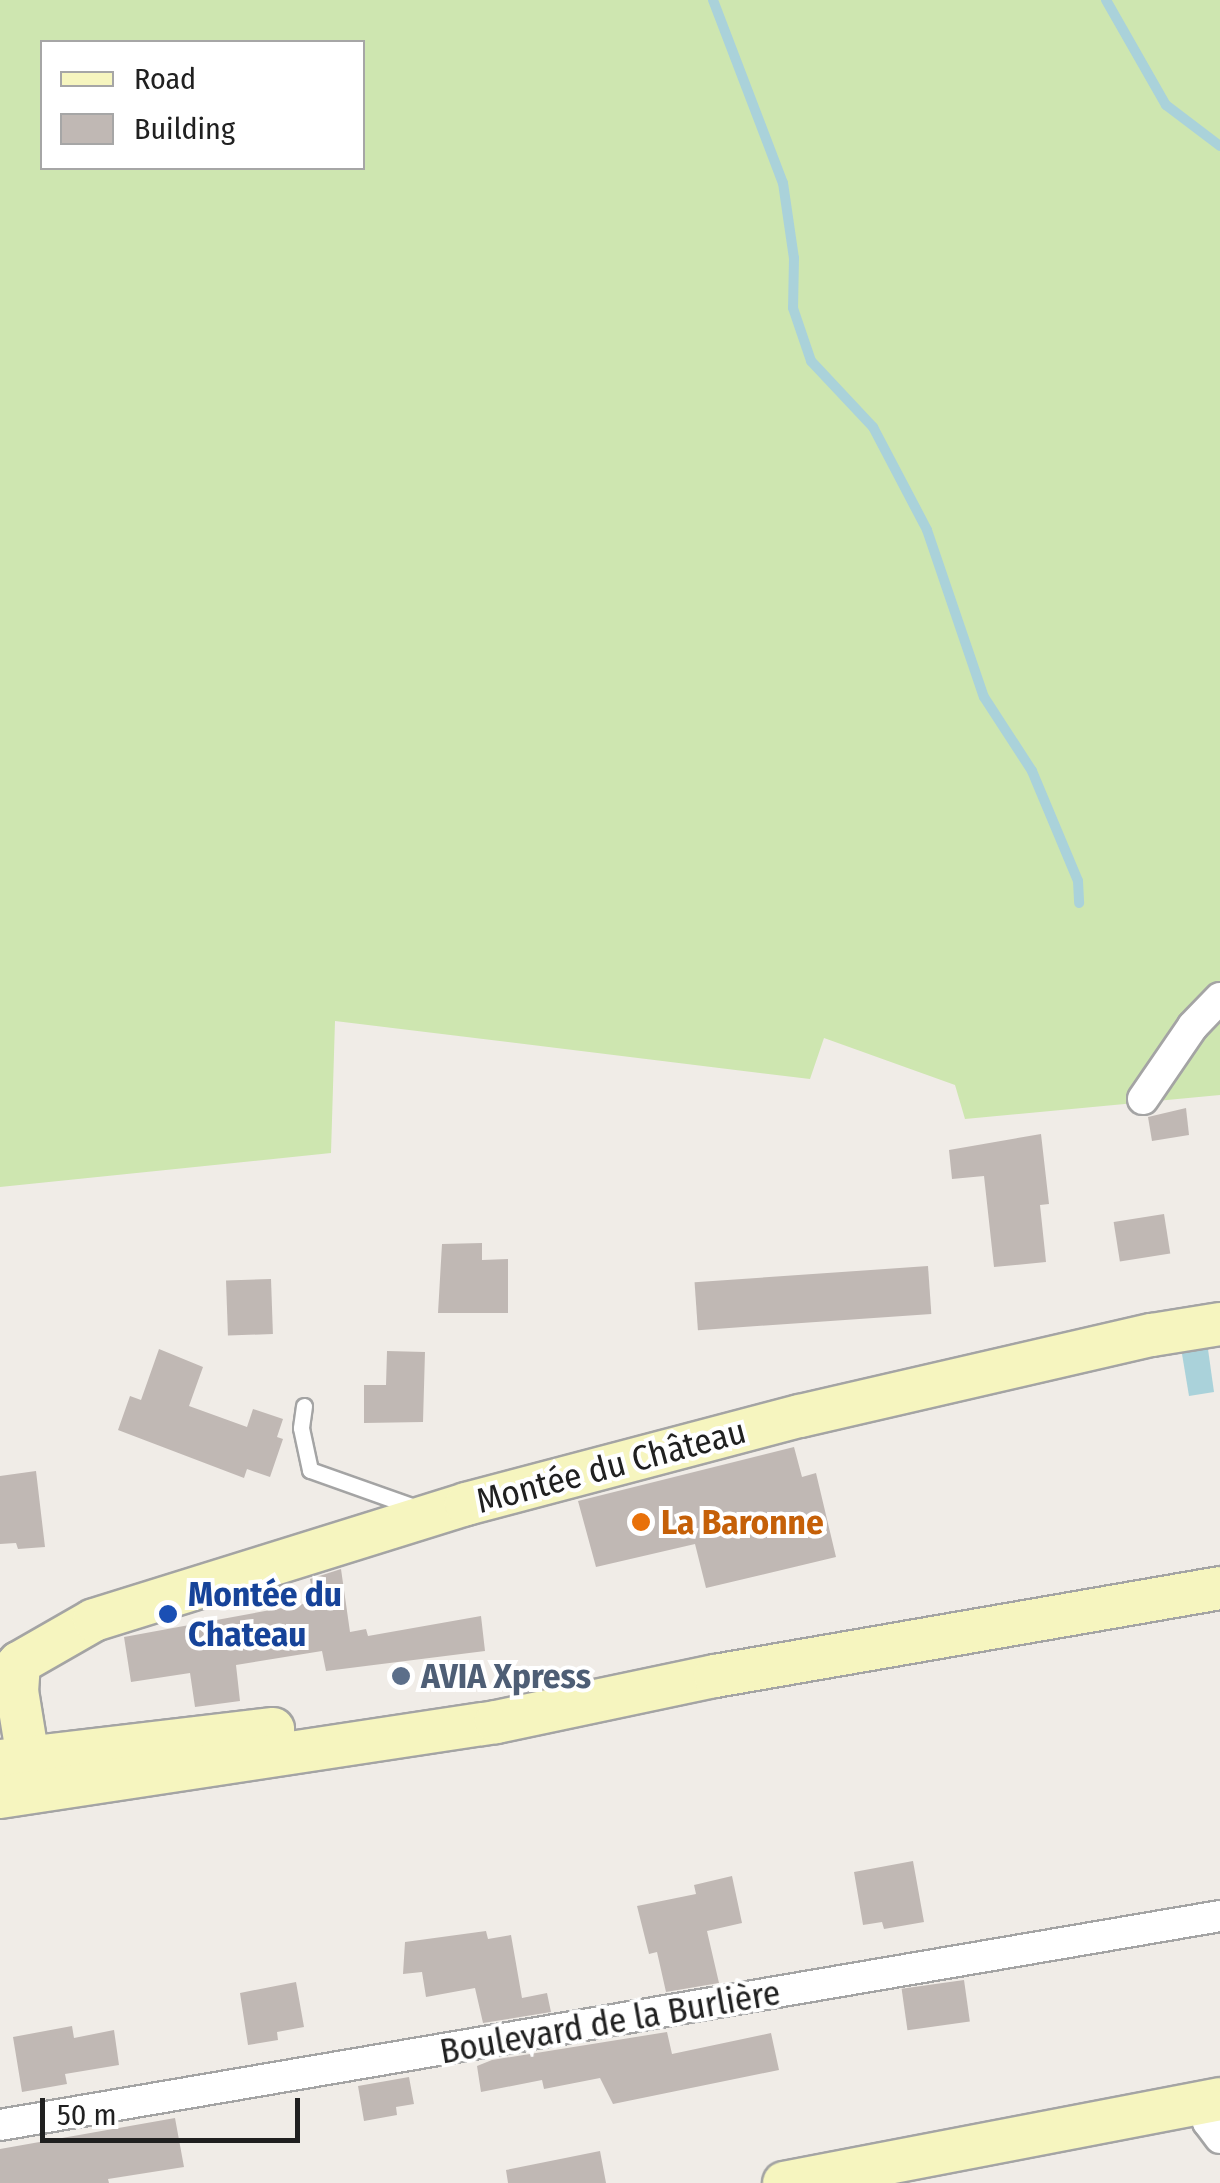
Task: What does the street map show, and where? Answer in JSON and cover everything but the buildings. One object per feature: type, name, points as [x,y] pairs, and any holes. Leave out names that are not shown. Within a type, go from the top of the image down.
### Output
[{"type":"street","points":[[1143,1099],[1193,1026],[1220,998]]},
{"type":"street","name":"Montée du Château","points":[[11,1772],[9,1683],[94,1620],[433,1514],[800,1416],[1152,1335],[1220,1324]]},
{"type":"street","points":[[11,1772],[715,1676],[1220,1588]]},
{"type":"street","name":"Boulevard de la Burlière","points":[[0,2125],[1220,1916]]},
{"type":"street","points":[[784,2183],[1214,2113]]},
{"type":"lane","points":[[304,1406],[301,1428],[310,1470],[433,1514]]},
{"type":"green space","points":[[0,0],[1220,0],[1220,1095],[965,1119],[955,1085],[824,1038],[810,1079],[335,1021],[331,1153],[0,1187]]},
{"type":"water","points":[[1207,1342],[1214,1392],[1189,1396],[1182,1354],[1190,1345]]},
{"type":"waterway","points":[[713,0],[783,183],[794,258],[793,308],[811,361],[873,427],[927,530],[984,697],[1032,771],[1078,881],[1079,903]]},
{"type":"waterway","points":[[1106,0],[1166,105],[1220,146]]},
{"type":"place","name":"La Baronne","points":[[641,1522]]},
{"type":"place","name":"Montée du Chateau","points":[[168,1614]]},
{"type":"place","name":"AVIA Xpress","points":[[401,1676]]}]
